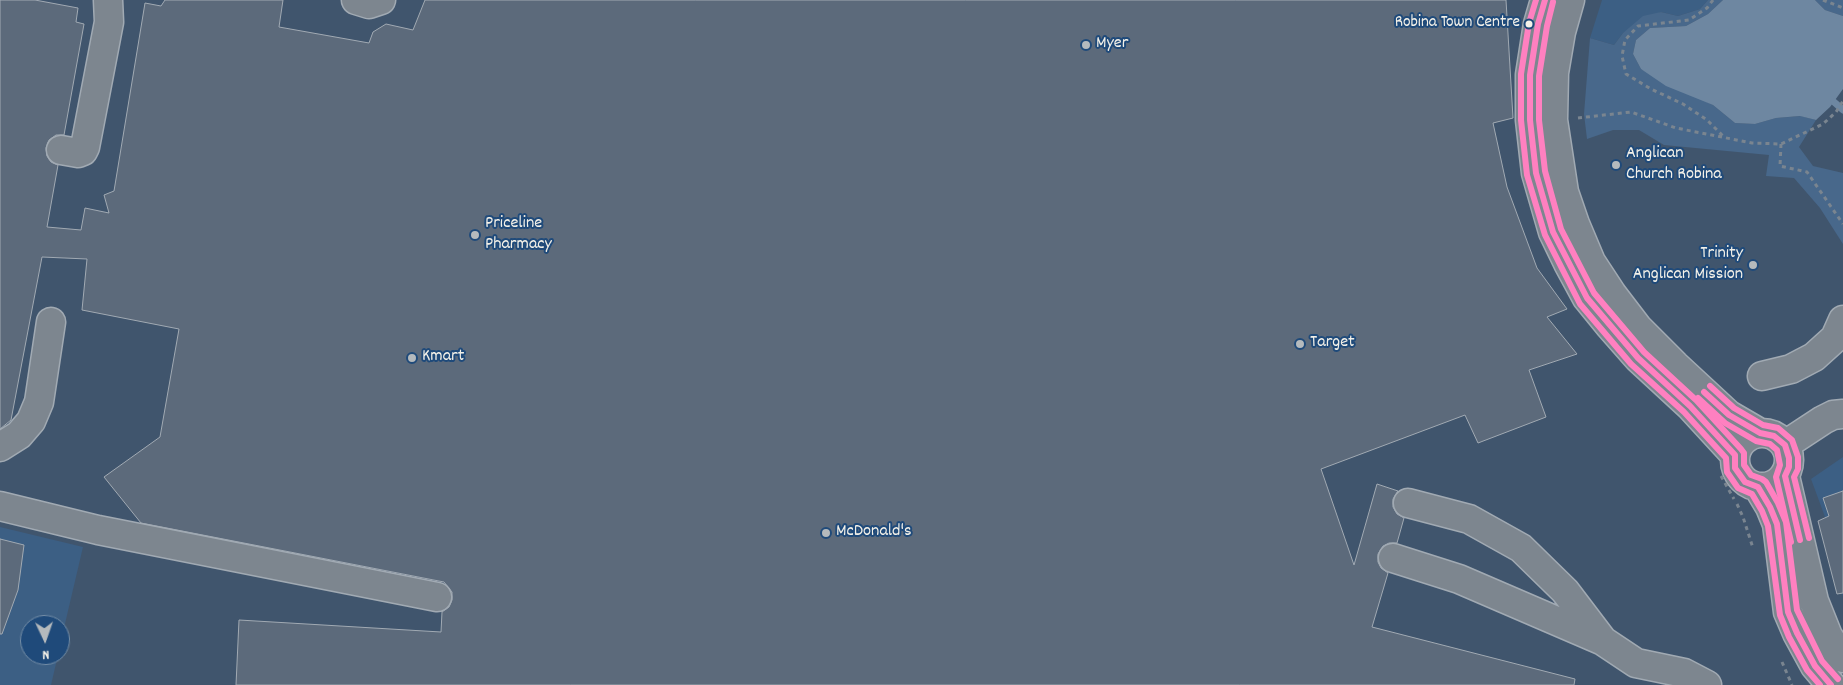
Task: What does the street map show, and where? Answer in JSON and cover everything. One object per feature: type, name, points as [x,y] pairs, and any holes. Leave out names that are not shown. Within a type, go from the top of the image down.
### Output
[{"type":"street","points":[[61,150],[78,153],[83,151],[85,146],[109,22],[108,0]]},
{"type":"street","points":[[356,0],[369,4],[381,0]]},
{"type":"street","points":[[1545,0],[1538,24],[1530,75],[1530,120],[1536,172],[1554,232],[1587,298],[1638,358],[1690,406],[1735,455]]},
{"type":"street","points":[[1570,0],[1554,73],[1552,120],[1564,192],[1591,262],[1638,328],[1729,415],[1760,433],[1774,436],[1784,445],[1790,458],[1789,467],[1785,476],[1771,486],[1758,487],[1745,482],[1735,468],[1735,455],[1741,442],[1748,436],[1760,433]]},
{"type":"street","points":[[0,447],[19,435],[31,421],[39,402],[52,322]]},
{"type":"street","points":[[1762,376],[1791,369],[1814,357],[1840,333]]},
{"type":"street","points":[[1784,445],[1823,420],[1833,415],[1843,414]]},
{"type":"street","points":[[1785,476],[1814,601],[1828,636],[1843,658]]},
{"type":"street","points":[[1758,487],[1770,507],[1780,539],[1784,591],[1788,612],[1797,634],[1816,666],[1831,685]]},
{"type":"street","points":[[1408,503],[1469,519],[1521,548],[1565,591],[1603,641]]},
{"type":"street","points":[[0,506],[98,530],[436,597]]},
{"type":"street","points":[[1392,558],[1459,579],[1603,641],[1636,663],[1708,685]]},
{"type":"street","points":[[1797,634],[1802,666],[1810,685]]},
{"type":"path","points":[[1713,0],[1707,8],[1688,20],[1638,26],[1625,40],[1622,56],[1626,74],[1651,89],[1683,104],[1707,120],[1725,138]]},
{"type":"path","points":[[1823,0],[1843,8]]},
{"type":"path","points":[[1573,119],[1632,112],[1676,128],[1752,143],[1781,144],[1810,132],[1823,124],[1836,112],[1843,101]]},
{"type":"path","points":[[1781,144],[1780,166],[1807,172],[1843,224]]},
{"type":"shaded area","points":[[1602,0],[1708,0],[1700,9],[1678,16],[1661,12],[1623,33],[1614,45],[1590,38]]},
{"type":"shaded area","points":[[1708,0],[1723,0],[1708,14],[1686,26],[1650,28],[1636,40],[1633,54],[1641,69],[1713,105],[1735,123],[1755,124],[1776,118],[1801,116],[1816,120],[1799,147],[1813,166],[1843,173],[1843,244],[1820,208],[1794,178],[1766,176],[1769,155],[1664,145],[1639,130],[1613,130],[1587,139],[1584,114],[1590,38],[1614,45],[1623,33],[1643,16],[1661,12],[1678,16],[1700,9]]},
{"type":"shaded area","points":[[1723,0],[1815,0],[1825,10],[1843,16],[1843,89],[1830,107],[1816,120],[1800,116],[1776,118],[1755,124],[1735,123],[1713,105],[1666,86],[1641,69],[1633,54],[1636,40],[1650,28],[1686,26],[1708,14]]},
{"type":"shaded area","points":[[1815,0],[1843,0],[1843,16],[1825,10]]},
{"type":"shaded area","points":[[1843,457],[1843,597],[1828,525],[1811,479]]},
{"type":"shaded area","points":[[0,527],[83,547],[67,615],[20,615],[20,665],[56,665],[51,685],[0,685]]},
{"type":"building","name":"Robina Town Centre","points":[[0,0],[35,0],[78,8],[76,22],[84,24],[64,135],[56,135],[49,140],[46,148],[47,156],[51,162],[58,165],[47,227],[81,230],[85,208],[109,213],[104,195],[114,191],[145,3],[161,6],[165,0],[283,0],[279,27],[369,43],[373,32],[386,24],[413,30],[425,0],[1506,0],[1513,118],[1493,123],[1507,187],[1537,268],[1567,309],[1547,317],[1577,354],[1529,370],[1546,417],[1478,443],[1465,415],[1321,469],[1354,565],[1377,484],[1398,491],[1393,499],[1393,507],[1397,514],[1404,518],[1397,543],[1389,543],[1383,546],[1378,554],[1378,562],[1381,568],[1388,573],[1372,627],[1575,679],[1574,685],[236,685],[239,620],[441,632],[442,612],[449,607],[452,600],[452,592],[444,582],[141,523],[104,477],[160,437],[179,329],[82,310],[87,259],[42,257],[11,420],[0,429]]},
{"type":"building","points":[[1843,491],[1843,593],[1837,594],[1818,521],[1829,516],[1823,498]]},
{"type":"building","points":[[0,539],[24,545],[18,590],[2,634],[0,634]]},
{"type":"waterway","points":[[1834,102],[1843,110]]},
{"type":"transit line","points":[[1536,0],[1529,23],[1521,74],[1521,120],[1527,175],[1545,235],[1580,304],[1631,364],[1684,412],[1726,458],[1727,472],[1738,488],[1752,494],[1768,526],[1780,615],[1789,637],[1807,670],[1820,685]]},
{"type":"transit line","points":[[1545,0],[1538,24],[1530,75],[1530,120],[1536,173],[1553,232],[1587,298],[1638,358],[1690,406],[1735,455],[1735,468],[1745,482],[1758,487],[1770,507],[1777,524],[1788,612],[1815,666],[1831,685]]},
{"type":"transit line","points":[[1553,2],[1539,76],[1539,120],[1545,171],[1561,229],[1594,293],[1644,352],[1696,400],[1741,449],[1744,453],[1744,465],[1751,475],[1766,482],[1786,522],[1797,610],[1822,661],[1838,679]]},
{"type":"transit line","points":[[1710,386],[1734,408],[1763,425],[1778,428],[1792,440],[1798,457],[1798,469],[1794,477],[1809,538]]},
{"type":"transit line","points":[[1704,392],[1729,415],[1760,433],[1774,436],[1785,445],[1789,458],[1789,467],[1785,476],[1800,540]]},
{"type":"transit line","points":[[1698,398],[1725,423],[1756,441],[1770,444],[1777,450],[1780,465],[1776,477],[1791,542]]},
{"type":"place","name":"Robina Town Centre","points":[[1529,24]]},
{"type":"place","name":"Myer","points":[[1086,45]]},
{"type":"place","name":"Anglican Church Robina","points":[[1616,165]]},
{"type":"place","name":"Priceline Pharmacy","points":[[475,235]]},
{"type":"place","name":"Trinity Anglican Mission","points":[[1753,265]]},
{"type":"place","name":"Target","points":[[1300,344]]},
{"type":"place","name":"Kmart","points":[[412,358]]},
{"type":"place","name":"McDonald's","points":[[826,533]]}]
